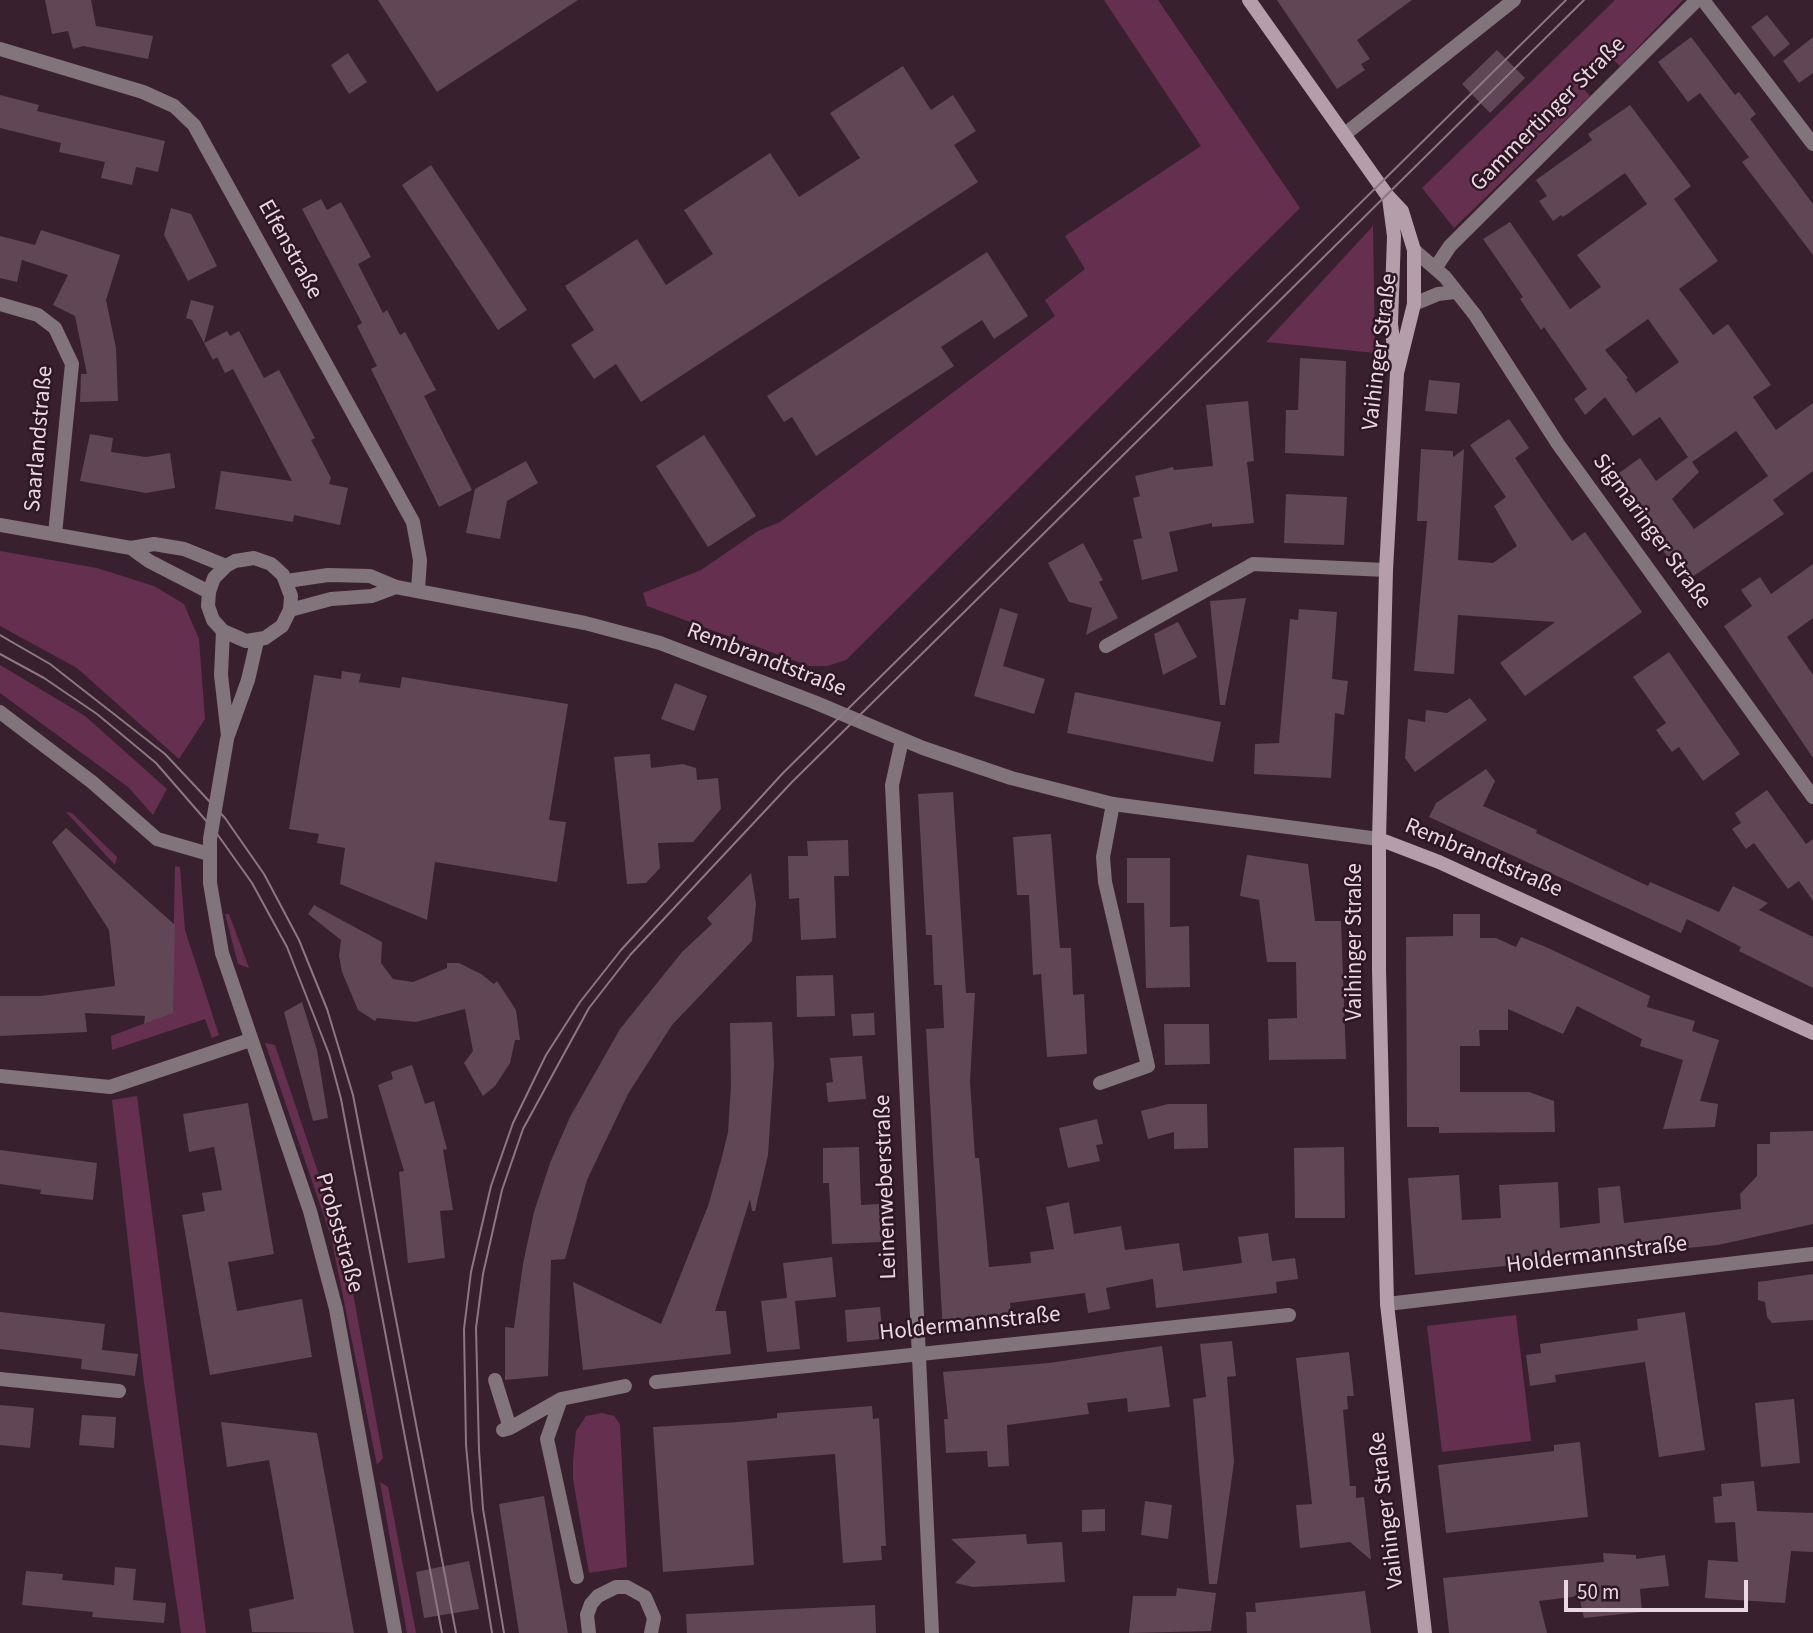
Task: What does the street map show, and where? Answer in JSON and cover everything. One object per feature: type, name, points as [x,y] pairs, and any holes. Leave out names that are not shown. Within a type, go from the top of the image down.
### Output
[{"type":"main road","points":[[1249,0],[1389,198],[1402,211],[1414,250]]},
{"type":"main road","points":[[1389,198],[1394,236],[1391,324],[1397,373]]},
{"type":"main road","name":"Vaihinger Straße","points":[[1414,250],[1414,304],[1397,373],[1386,570],[1379,839],[1380,1088],[1387,1304],[1425,1633]]},
{"type":"main road","name":"Rembrandtstraße","points":[[1379,839],[1439,862],[1813,1032]]},
{"type":"street","points":[[1345,134],[1514,0]]},
{"type":"street","points":[[1700,0],[1813,144]]},
{"type":"street","name":"Gammertinger Straße","points":[[1436,267],[1458,238],[1700,0]]},
{"type":"street","name":"Elfenstraße","points":[[0,49],[143,92],[174,106],[194,125],[413,522],[420,560],[418,590]]},
{"type":"street","name":"Sigmaringer Straße","points":[[1414,250],[1436,267],[1475,315],[1558,444],[1813,797]]},
{"type":"street","points":[[1414,304],[1438,294],[1455,292]]},
{"type":"street","name":"Saarlandstraße","points":[[0,304],[38,315],[55,328],[72,364],[55,534]]},
{"type":"street","points":[[0,525],[131,548],[154,544],[184,549],[226,566]]},
{"type":"street","points":[[131,548],[149,561],[209,592]]},
{"type":"street","points":[[254,558],[271,564],[287,581],[291,596],[290,610],[282,626],[257,641],[233,638],[223,631],[211,613],[209,592],[214,578],[235,561],[254,558]]},
{"type":"street","points":[[1105,646],[1253,564],[1386,570]]},
{"type":"street","name":"Rembrandtstraße","points":[[287,581],[328,575],[370,576],[396,586],[585,623],[660,643],[814,702],[902,740],[1011,778],[1113,804],[1328,830],[1379,839]]},
{"type":"street","name":"Rembrandtstraße","points":[[290,610],[331,599],[372,596],[396,586]]},
{"type":"street","name":"Probststraße","points":[[223,631],[221,676],[227,738]]},
{"type":"street","name":"Probststraße","points":[[257,641],[248,680],[227,738],[210,846],[213,910],[222,953],[310,1211],[336,1309],[395,1633]]},
{"type":"street","points":[[0,712],[92,782],[157,839],[210,846]]},
{"type":"street","name":"Leinenweberstraße","points":[[902,740],[892,785],[932,1633]]},
{"type":"street","points":[[1100,1083],[1148,1066],[1105,882],[1103,857],[1113,804]]},
{"type":"street","points":[[0,1076],[110,1087],[250,1040]]},
{"type":"street","name":"Holdermannstraße","points":[[1387,1304],[1813,1254]]},
{"type":"street","name":"Holdermannstraße","points":[[656,1382],[1289,1315]]},
{"type":"street","points":[[0,1379],[119,1391]]},
{"type":"street","points":[[495,1380],[507,1429],[561,1399],[625,1386]]},
{"type":"street","points":[[547,1439],[561,1399]]},
{"type":"street","points":[[528,1418],[547,1439],[577,1577]]},
{"type":"street","points":[[589,1633],[587,1615],[591,1604],[598,1596],[616,1587],[627,1587],[645,1597],[654,1618],[651,1633]]},
{"type":"shaded area","points":[[1104,0],[1158,0],[1300,208],[846,660],[827,666],[809,666],[647,606],[643,593],[701,570],[758,531],[780,522],[1055,316],[1045,300],[1085,269],[1065,236],[1201,146]]},
{"type":"shaded area","points":[[1615,0],[1683,0],[1620,66],[1604,51],[1575,79],[1590,96],[1454,228],[1422,188]]},
{"type":"shaded area","points":[[1373,226],[1375,353],[1266,342]]},
{"type":"shaded area","points":[[0,551],[97,568],[154,586],[184,604],[199,639],[205,719],[179,759],[77,668],[0,626]]},
{"type":"shaded area","points":[[0,665],[85,716],[167,789],[153,815],[128,787],[0,693]]},
{"type":"shaded area","points":[[66,812],[72,813],[117,857],[115,865]]},
{"type":"shaded area","points":[[175,866],[180,867],[185,930],[219,1035],[212,1038],[205,1019],[112,1050],[111,1036],[172,1013]]},
{"type":"shaded area","points":[[225,914],[229,914],[249,968],[238,964]]},
{"type":"shaded area","points":[[265,1043],[275,1045],[339,1234],[353,1293],[383,1458],[377,1465],[331,1237]]},
{"type":"shaded area","points":[[137,1096],[206,1633],[181,1633],[144,1383],[112,1100]]},
{"type":"shaded area","points":[[1516,1315],[1531,1441],[1442,1452],[1427,1326]]},
{"type":"shaded area","points":[[602,1413],[614,1416],[620,1424],[627,1567],[589,1573],[573,1479],[573,1462],[576,1431],[586,1416]]},
{"type":"shaded area","points":[[380,1482],[388,1487],[416,1633],[407,1633]]},
{"type":"building","points":[[45,0],[91,0],[96,26],[153,36],[148,59],[83,46],[73,49],[68,31],[52,34]]},
{"type":"building","points":[[378,0],[578,0],[437,92]]},
{"type":"building","points":[[1277,0],[1412,0],[1357,40],[1370,59],[1361,64],[1365,70],[1337,89]]},
{"type":"building","points":[[1767,15],[1790,44],[1774,57],[1751,27]]},
{"type":"building","points":[[1691,37],[1735,95],[1739,92],[1756,114],[1750,119],[1813,204],[1813,255],[1742,162],[1749,157],[1700,93],[1688,102],[1658,62]]},
{"type":"building","points":[[1813,37],[1813,73],[1799,83],[1783,61]]},
{"type":"building","points":[[1497,50],[1525,78],[1490,113],[1462,84]]},
{"type":"building","points":[[348,53],[367,82],[349,94],[331,65]]},
{"type":"building","points":[[903,66],[931,110],[953,95],[976,131],[954,145],[978,182],[641,402],[616,364],[594,379],[571,345],[594,330],[565,286],[637,239],[666,285],[713,254],[684,210],[770,153],[799,197],[860,158],[830,113]]},
{"type":"building","points":[[0,95],[39,105],[37,111],[165,141],[158,172],[136,167],[132,185],[101,178],[105,162],[59,152],[61,143],[0,128]]},
{"type":"building","points":[[1630,105],[1691,186],[1674,199],[1718,261],[1679,289],[1713,335],[1728,324],[1771,385],[1753,397],[1776,430],[1813,403],[1813,471],[1773,500],[1784,514],[1685,582],[1612,478],[1640,458],[1656,481],[1688,457],[1660,417],[1633,436],[1605,397],[1585,415],[1574,399],[1587,389],[1544,327],[1541,330],[1520,299],[1523,297],[1483,239],[1510,222],[1570,309],[1601,287],[1577,255],[1647,204],[1625,173],[1563,217],[1561,215],[1553,221],[1539,201],[1547,196],[1536,180],[1592,140],[1588,134]],"holes":[[[1648,319],[1679,362],[1636,393],[1626,379],[1628,378],[1605,350]],[[1736,431],[1768,476],[1694,529],[1672,499],[1699,472],[1692,462]]]},
{"type":"building","points":[[431,165],[527,310],[498,330],[402,185]]},
{"type":"building","points":[[321,199],[327,210],[341,202],[371,257],[358,264],[383,313],[387,310],[400,335],[405,332],[436,390],[424,396],[472,490],[439,507],[371,369],[377,366],[357,326],[362,323],[302,209]]},
{"type":"building","points":[[171,208],[191,214],[217,266],[188,281],[164,235]]},
{"type":"building","points":[[41,230],[120,255],[106,300],[116,348],[118,401],[80,402],[81,374],[87,374],[75,316],[53,305],[68,275],[22,260],[17,282],[0,278],[0,236],[35,245]]},
{"type":"building","points":[[987,252],[1028,316],[994,339],[982,320],[941,347],[954,366],[816,456],[792,417],[784,422],[767,396]]},
{"type":"building","points":[[191,300],[214,306],[204,343],[192,320],[186,318]]},
{"type":"building","points":[[227,331],[230,336],[239,331],[264,378],[279,370],[315,438],[311,440],[331,478],[329,484],[348,488],[340,525],[294,515],[293,522],[215,509],[221,471],[292,481],[233,369],[225,373],[217,357],[213,360],[204,343]]},
{"type":"building","points":[[1300,358],[1346,361],[1344,456],[1285,453],[1286,410],[1298,410]]},
{"type":"building","points":[[1429,380],[1460,383],[1457,414],[1425,411]]},
{"type":"building","points":[[1248,401],[1254,461],[1247,462],[1254,523],[1212,527],[1212,523],[1169,532],[1178,571],[1142,580],[1133,540],[1142,538],[1133,498],[1140,496],[1135,476],[1173,467],[1174,470],[1213,466],[1206,405]]},
{"type":"building","points":[[1509,419],[1529,448],[1515,458],[1545,503],[1572,541],[1585,532],[1642,612],[1525,696],[1500,663],[1555,622],[1458,615],[1454,674],[1414,671],[1427,521],[1417,521],[1421,449],[1453,451],[1453,457],[1464,449],[1458,560],[1493,563],[1517,546],[1494,506],[1506,497],[1470,445]]},
{"type":"building","points":[[90,434],[113,438],[111,452],[146,457],[170,453],[175,488],[146,493],[80,481]]},
{"type":"building","points":[[704,435],[756,516],[708,547],[656,466]]},
{"type":"building","points":[[526,461],[538,483],[507,501],[500,539],[466,533],[475,489]]},
{"type":"building","points":[[1286,494],[1347,497],[1344,545],[1284,543]]},
{"type":"building","points":[[1083,543],[1103,580],[1099,582],[1118,618],[1086,635],[1092,608],[1069,602],[1048,563]]},
{"type":"building","points":[[1813,564],[1813,618],[1787,637],[1813,675],[1813,758],[1724,626],[1752,606],[1741,590],[1760,577],[1771,594]]},
{"type":"building","points":[[1246,598],[1225,705],[1220,705],[1210,601]]},
{"type":"building","points":[[1000,608],[1018,614],[1003,666],[1045,679],[1034,714],[974,696]]},
{"type":"building","points":[[1299,609],[1337,612],[1332,679],[1348,681],[1344,715],[1335,713],[1331,778],[1254,774],[1255,744],[1279,743],[1290,619],[1298,620]]},
{"type":"building","points":[[1178,622],[1197,657],[1163,675],[1154,634]]},
{"type":"building","points":[[1669,652],[1740,754],[1703,781],[1679,747],[1672,752],[1656,730],[1666,723],[1633,677]]},
{"type":"building","points":[[342,671],[361,674],[359,682],[400,688],[402,677],[568,704],[549,820],[566,822],[557,882],[435,862],[427,920],[340,884],[345,848],[317,843],[319,834],[289,829],[314,675],[341,679]]},
{"type":"building","points":[[675,683],[707,696],[694,731],[661,719]]},
{"type":"building","points":[[1075,692],[1221,722],[1213,762],[1067,733]]},
{"type":"building","points":[[1470,698],[1487,720],[1415,772],[1405,758],[1408,719],[1425,722],[1426,710],[1447,713]]},
{"type":"building","points":[[650,754],[651,768],[683,764],[696,768],[697,780],[718,778],[721,809],[693,842],[658,843],[660,868],[646,883],[627,884],[614,757]]},
{"type":"building","points":[[1486,769],[1495,781],[1483,806],[1537,830],[1536,833],[1648,886],[1650,882],[1719,912],[1733,886],[1768,903],[1759,910],[1813,937],[1813,988],[1739,951],[1741,947],[1687,919],[1681,933],[1429,817],[1436,803]]},
{"type":"building","points":[[1767,790],[1806,844],[1813,839],[1813,901],[1799,881],[1788,889],[1754,843],[1746,849],[1732,829],[1741,823],[1735,813]]},
{"type":"building","points":[[953,792],[966,993],[975,993],[970,1081],[975,1158],[979,1158],[989,1267],[1031,1263],[1030,1252],[1054,1249],[1046,1207],[1069,1202],[1074,1234],[1121,1226],[1125,1250],[1179,1243],[1183,1271],[1242,1263],[1238,1237],[1268,1233],[1272,1261],[1295,1258],[1298,1279],[1276,1282],[1277,1293],[1156,1308],[1153,1279],[1106,1288],[1110,1309],[1088,1313],[1085,1293],[1010,1303],[1012,1325],[943,1333],[926,1029],[944,1028],[942,985],[934,985],[932,935],[926,935],[918,794]]},
{"type":"building","points":[[66,828],[175,925],[173,1013],[144,1024],[145,1016],[85,1013],[87,1032],[0,1036],[0,996],[41,996],[115,986],[109,930],[52,842]]},
{"type":"building","points":[[1051,834],[1060,948],[1071,948],[1073,995],[1084,994],[1087,1054],[1047,1057],[1041,974],[1033,975],[1029,895],[1017,895],[1013,837]]},
{"type":"building","points":[[848,840],[849,876],[834,876],[836,938],[801,940],[799,898],[789,899],[788,856],[808,856],[807,841]]},
{"type":"building","points":[[1247,855],[1308,864],[1315,921],[1341,921],[1346,1059],[1269,1060],[1268,1019],[1297,1018],[1296,962],[1267,962],[1259,900],[1240,896]]},
{"type":"building","points":[[1127,858],[1170,858],[1170,927],[1189,926],[1190,987],[1146,988],[1144,903],[1127,903]]},
{"type":"building","points":[[751,873],[756,904],[752,941],[672,1025],[628,1094],[587,1180],[565,1259],[551,1260],[548,1376],[505,1380],[505,1327],[514,1328],[534,1212],[550,1163],[570,1117],[620,1029],[682,952],[712,924],[707,918]]},
{"type":"building","points":[[314,905],[382,942],[381,963],[393,979],[413,982],[447,968],[447,963],[459,963],[494,984],[497,981],[516,1010],[520,1040],[515,1040],[510,1063],[495,1086],[483,1096],[464,1063],[473,1051],[465,1009],[416,1022],[377,1018],[375,1021],[358,1010],[342,972],[339,956],[341,940],[308,914]]},
{"type":"building","points":[[1453,914],[1480,914],[1480,938],[1496,938],[1516,947],[1521,937],[1546,947],[1650,996],[1647,1007],[1695,1021],[1692,1031],[1719,1040],[1700,1101],[1718,1104],[1715,1127],[1663,1129],[1683,1060],[1640,1046],[1642,1039],[1577,1006],[1563,1034],[1508,1009],[1508,1030],[1479,1030],[1480,1046],[1460,1046],[1460,1092],[1529,1092],[1554,1101],[1555,1132],[1439,1133],[1439,1127],[1407,1127],[1406,937],[1453,936]]},
{"type":"building","points":[[833,975],[835,1016],[797,1017],[796,976]]},
{"type":"building","points":[[302,1002],[317,1050],[328,1118],[313,1121],[284,1012]]},
{"type":"building","points":[[874,1013],[875,1035],[853,1036],[851,1014]]},
{"type":"building","points":[[772,1022],[774,1065],[768,1155],[755,1211],[752,1211],[750,1199],[715,1311],[726,1311],[731,1354],[583,1370],[573,1282],[661,1324],[708,1206],[728,1132],[731,1086],[730,1023]]},
{"type":"building","points":[[1164,1024],[1209,1024],[1210,1064],[1165,1065]]},
{"type":"building","points":[[862,1056],[866,1099],[828,1102],[826,1083],[833,1082],[830,1058]]},
{"type":"building","points":[[412,1065],[425,1104],[434,1101],[447,1149],[443,1150],[453,1210],[440,1211],[445,1258],[408,1263],[399,1172],[404,1171],[378,1085],[393,1079],[391,1072]]},
{"type":"building","points":[[248,1103],[274,1254],[228,1262],[237,1311],[302,1299],[312,1357],[210,1375],[182,1215],[205,1211],[202,1193],[222,1190],[214,1147],[189,1152],[183,1114]]},
{"type":"building","points":[[1168,1104],[1207,1104],[1208,1148],[1174,1149],[1174,1132],[1148,1139],[1141,1111]]},
{"type":"building","points":[[1097,1119],[1103,1144],[1096,1145],[1100,1161],[1068,1168],[1059,1128]]},
{"type":"building","points":[[1813,1131],[1813,1224],[1718,1245],[1415,1275],[1408,1178],[1459,1175],[1462,1220],[1501,1218],[1499,1185],[1558,1182],[1560,1228],[1600,1223],[1598,1188],[1620,1186],[1624,1223],[1741,1209],[1740,1194],[1757,1176],[1757,1144],[1770,1144],[1770,1132]]},
{"type":"building","points":[[859,1147],[861,1205],[879,1204],[881,1242],[832,1244],[829,1183],[823,1183],[823,1148]]},
{"type":"building","points":[[1344,1147],[1345,1218],[1295,1218],[1294,1148]]},
{"type":"building","points":[[0,1150],[97,1163],[93,1200],[40,1194],[41,1190],[0,1184]]},
{"type":"building","points":[[832,1257],[836,1297],[795,1301],[800,1349],[767,1352],[761,1301],[787,1298],[783,1263]]},
{"type":"building","points":[[1813,1274],[1813,1320],[1772,1323],[1767,1317],[1765,1302],[1758,1300],[1758,1282]]},
{"type":"building","points":[[880,1307],[883,1339],[847,1342],[845,1310]]},
{"type":"building","points":[[0,1312],[105,1324],[102,1350],[138,1354],[135,1376],[81,1369],[82,1359],[0,1349]]},
{"type":"building","points":[[1685,1312],[1705,1450],[1659,1457],[1645,1362],[1555,1375],[1556,1382],[1530,1386],[1526,1355],[1541,1353],[1540,1344],[1638,1330],[1637,1319]]},
{"type":"building","points":[[1232,1341],[1236,1376],[1227,1377],[1234,1462],[1217,1584],[1209,1584],[1193,1399],[1206,1397],[1200,1344]]},
{"type":"building","points":[[1162,1346],[1170,1407],[1128,1412],[1127,1398],[1087,1403],[1089,1414],[1007,1425],[1009,1466],[988,1467],[987,1451],[946,1453],[944,1419],[948,1419],[943,1372],[1049,1363]]},
{"type":"building","points":[[1349,1352],[1354,1396],[1347,1396],[1348,1409],[1343,1410],[1350,1486],[1356,1486],[1356,1498],[1364,1497],[1371,1560],[1350,1542],[1300,1548],[1296,1505],[1312,1504],[1296,1358]]},
{"type":"building","points":[[1794,1399],[1800,1463],[1761,1467],[1755,1403]]},
{"type":"building","points":[[0,1405],[34,1408],[30,1448],[0,1445]]},
{"type":"building","points":[[872,1406],[873,1419],[879,1418],[886,1546],[881,1546],[882,1560],[843,1563],[835,1454],[747,1461],[754,1565],[663,1572],[653,1427],[739,1422],[777,1418],[777,1413]]},
{"type":"building","points":[[82,1415],[116,1417],[114,1448],[79,1445]]},
{"type":"building","points":[[221,1422],[317,1433],[354,1633],[252,1632],[249,1609],[294,1599],[269,1460],[227,1467]]},
{"type":"building","points":[[1580,1442],[1588,1517],[1446,1533],[1438,1465],[1554,1451],[1554,1445]]},
{"type":"building","points":[[1754,1481],[1757,1511],[1813,1513],[1813,1552],[1791,1551],[1785,1603],[1705,1598],[1708,1560],[1738,1562],[1735,1522],[1715,1523],[1713,1497],[1722,1496],[1721,1484]]},
{"type":"building","points":[[544,1496],[568,1633],[519,1633],[499,1504]]},
{"type":"building","points":[[1145,1501],[1172,1505],[1168,1539],[1141,1535]]},
{"type":"building","points":[[1105,1509],[1105,1531],[1082,1532],[1082,1510]]},
{"type":"building","points":[[1026,1534],[1027,1544],[1062,1542],[1065,1582],[973,1587],[955,1583],[976,1562],[951,1539]]},
{"type":"building","points":[[1603,1553],[1636,1555],[1636,1559],[1665,1555],[1669,1586],[1640,1589],[1642,1612],[1584,1618],[1579,1596],[1539,1601],[1547,1633],[1449,1633],[1443,1578],[1604,1562]]},
{"type":"building","points":[[469,1561],[479,1609],[424,1618],[416,1572]]},
{"type":"building","points":[[115,1567],[136,1569],[133,1600],[166,1603],[164,1623],[92,1617],[93,1612],[22,1605],[26,1571],[63,1574],[62,1580],[114,1585]]},
{"type":"building","points":[[1177,1588],[1216,1593],[1211,1631],[1129,1633],[1133,1596],[1176,1596]]},
{"type":"building","points":[[1365,1591],[1371,1633],[1247,1633],[1246,1612],[1256,1612],[1255,1603]]},
{"type":"building","points":[[875,1605],[876,1633],[687,1633],[686,1614]]},
{"type":"tram line","points":[[492,1633],[472,1510],[466,1445],[464,1329],[471,1272],[491,1186],[513,1123],[546,1055],[580,1002],[621,950],[783,773],[1566,0]]},
{"type":"tram line","points":[[504,1633],[483,1509],[479,1450],[476,1328],[483,1274],[502,1190],[523,1129],[589,1008],[631,954],[792,782],[1584,0]]},
{"type":"tram line","points":[[0,635],[50,664],[165,754],[225,818],[264,874],[299,940],[327,1009],[353,1095],[456,1633]]},
{"type":"tram line","points":[[0,654],[44,678],[97,714],[156,763],[215,831],[252,883],[287,947],[329,1054],[341,1099],[442,1633]]}]
